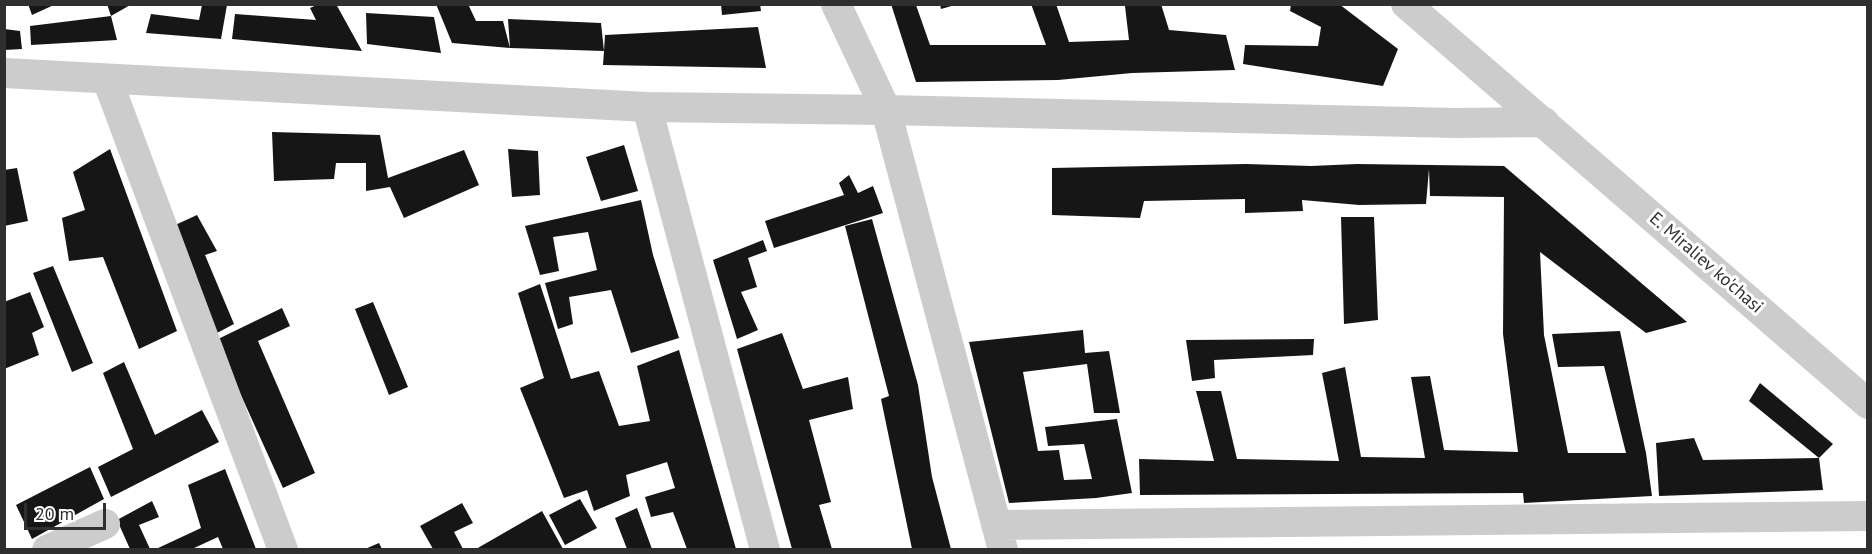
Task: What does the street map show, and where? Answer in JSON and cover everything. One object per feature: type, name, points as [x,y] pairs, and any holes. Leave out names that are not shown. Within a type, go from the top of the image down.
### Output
[{"type":"street","points":[[836,4],[886,110],[1000,537],[1868,516]]},
{"type":"street","name":"E. Miraliev ko'chasi","points":[[1407,4],[1868,404]]},
{"type":"street","points":[[4,73],[647,107],[1444,123],[1544,122]]},
{"type":"street","points":[[107,79],[283,549]]},
{"type":"street","points":[[647,107],[765,549]]},
{"type":"street","points":[[47,549],[105,524]]},
{"type":"building","points":[[28,4],[56,4],[32,15]]},
{"type":"building","points":[[107,4],[132,4],[111,16]]},
{"type":"building","points":[[319,4],[336,4],[362,51],[232,39],[235,14],[316,20],[310,8]]},
{"type":"building","points":[[436,4],[468,4],[476,21],[503,21],[510,48],[452,43]]},
{"type":"building","points":[[721,4],[760,4],[761,11],[722,15]]},
{"type":"building","points":[[891,4],[916,5],[930,45],[1046,45],[1031,4],[1056,4],[1069,42],[1129,40],[1125,6],[1161,4],[1169,30],[1226,35],[1235,70],[1132,73],[1058,80],[916,82]]},
{"type":"building","points":[[940,4],[955,4],[955,5],[941,9]]},
{"type":"building","points":[[1291,4],[1339,4],[1398,49],[1383,86],[1243,64],[1245,45],[1318,46],[1321,27],[1290,11]]},
{"type":"building","points":[[202,5],[227,5],[221,39],[146,33],[151,14],[199,20]]},
{"type":"building","points":[[366,13],[434,17],[441,53],[367,44]]},
{"type":"building","points":[[111,16],[117,40],[31,45],[30,26]]},
{"type":"building","points":[[508,19],[601,23],[604,51],[510,48]]},
{"type":"building","points":[[758,27],[766,68],[603,65],[605,35]]},
{"type":"building","points":[[4,29],[20,31],[22,49],[4,50]]},
{"type":"building","points":[[272,132],[380,135],[388,178],[464,150],[479,185],[404,218],[390,187],[366,191],[366,163],[336,163],[334,179],[274,181]]},
{"type":"building","points":[[624,145],[638,191],[601,201],[586,157]]},
{"type":"building","points":[[110,149],[177,331],[139,349],[103,257],[69,261],[62,218],[85,210],[73,172]]},
{"type":"building","points":[[508,149],[538,151],[540,195],[512,197]]},
{"type":"building","points":[[1246,164],[1504,166],[1687,322],[1646,333],[1540,252],[1544,335],[1568,453],[1626,453],[1604,366],[1558,367],[1552,334],[1620,331],[1646,453],[1652,496],[1524,503],[1523,493],[1140,495],[1139,459],[1214,461],[1196,391],[1221,391],[1237,459],[1339,461],[1322,373],[1345,367],[1361,457],[1425,458],[1411,377],[1430,376],[1444,450],[1518,452],[1503,334],[1504,197],[1430,196],[1429,169],[1426,204],[1359,205],[1302,200],[1303,211],[1245,213],[1245,199],[1144,201],[1140,218],[1052,215],[1052,168]]},
{"type":"building","points":[[17,168],[28,221],[4,226],[4,170]]},
{"type":"building","points":[[849,175],[858,193],[873,186],[883,213],[774,248],[765,221],[844,195],[839,183]]},
{"type":"building","points":[[641,200],[653,255],[679,338],[631,353],[611,290],[569,297],[573,324],[558,329],[545,283],[597,270],[588,232],[553,237],[559,271],[540,275],[525,226]]},
{"type":"building","points":[[197,215],[217,251],[205,255],[234,324],[217,333],[173,226]]},
{"type":"building","points":[[1341,217],[1374,217],[1378,320],[1344,324]]},
{"type":"building","points":[[872,219],[918,385],[932,477],[951,549],[912,549],[881,399],[889,396],[845,226]]},
{"type":"building","points":[[763,240],[767,251],[748,258],[757,287],[741,292],[758,330],[737,339],[713,260]]},
{"type":"building","points":[[53,266],[93,363],[72,372],[33,273]]},
{"type":"building","points":[[540,284],[571,379],[599,371],[619,426],[650,421],[637,366],[679,350],[736,549],[687,549],[673,512],[651,517],[645,497],[675,488],[667,462],[626,475],[630,496],[594,511],[587,490],[564,498],[520,388],[544,378],[518,293]]},
{"type":"building","points":[[30,292],[44,327],[32,333],[39,355],[4,369],[4,302]]},
{"type":"building","points":[[373,302],[408,387],[389,395],[355,309]]},
{"type":"building","points":[[282,308],[290,326],[258,341],[315,473],[283,488],[216,340]]},
{"type":"building","points":[[1083,330],[1085,353],[1109,351],[1120,413],[1094,413],[1087,364],[1023,372],[1038,451],[1059,450],[1064,480],[1092,479],[1084,444],[1048,446],[1045,427],[1117,419],[1132,493],[1096,498],[1009,503],[969,342]]},
{"type":"building","points":[[782,333],[803,389],[848,377],[853,409],[809,420],[831,502],[819,505],[832,549],[792,549],[737,349]]},
{"type":"building","points":[[1314,339],[1313,355],[1214,360],[1215,378],[1192,381],[1186,340]]},
{"type":"building","points":[[124,362],[155,435],[202,410],[219,442],[111,497],[98,467],[133,449],[103,373]]},
{"type":"building","points":[[1760,383],[1833,444],[1819,458],[1749,401]]},
{"type":"building","points":[[1694,438],[1703,460],[1819,458],[1823,490],[1659,496],[1656,443]]},
{"type":"building","points":[[90,467],[104,499],[32,539],[16,505]]},
{"type":"building","points":[[225,469],[256,549],[223,549],[218,537],[192,549],[156,549],[201,528],[188,485]]},
{"type":"building","points":[[580,499],[597,528],[565,545],[549,515]]},
{"type":"building","points":[[152,501],[159,517],[139,525],[150,549],[130,549],[117,520]]},
{"type":"building","points":[[462,503],[473,523],[454,532],[463,549],[433,549],[420,526]]},
{"type":"building","points":[[637,508],[652,549],[627,549],[615,518]]},
{"type":"building","points":[[542,511],[563,549],[476,549]]},
{"type":"building","points":[[379,543],[382,549],[365,549]]}]
